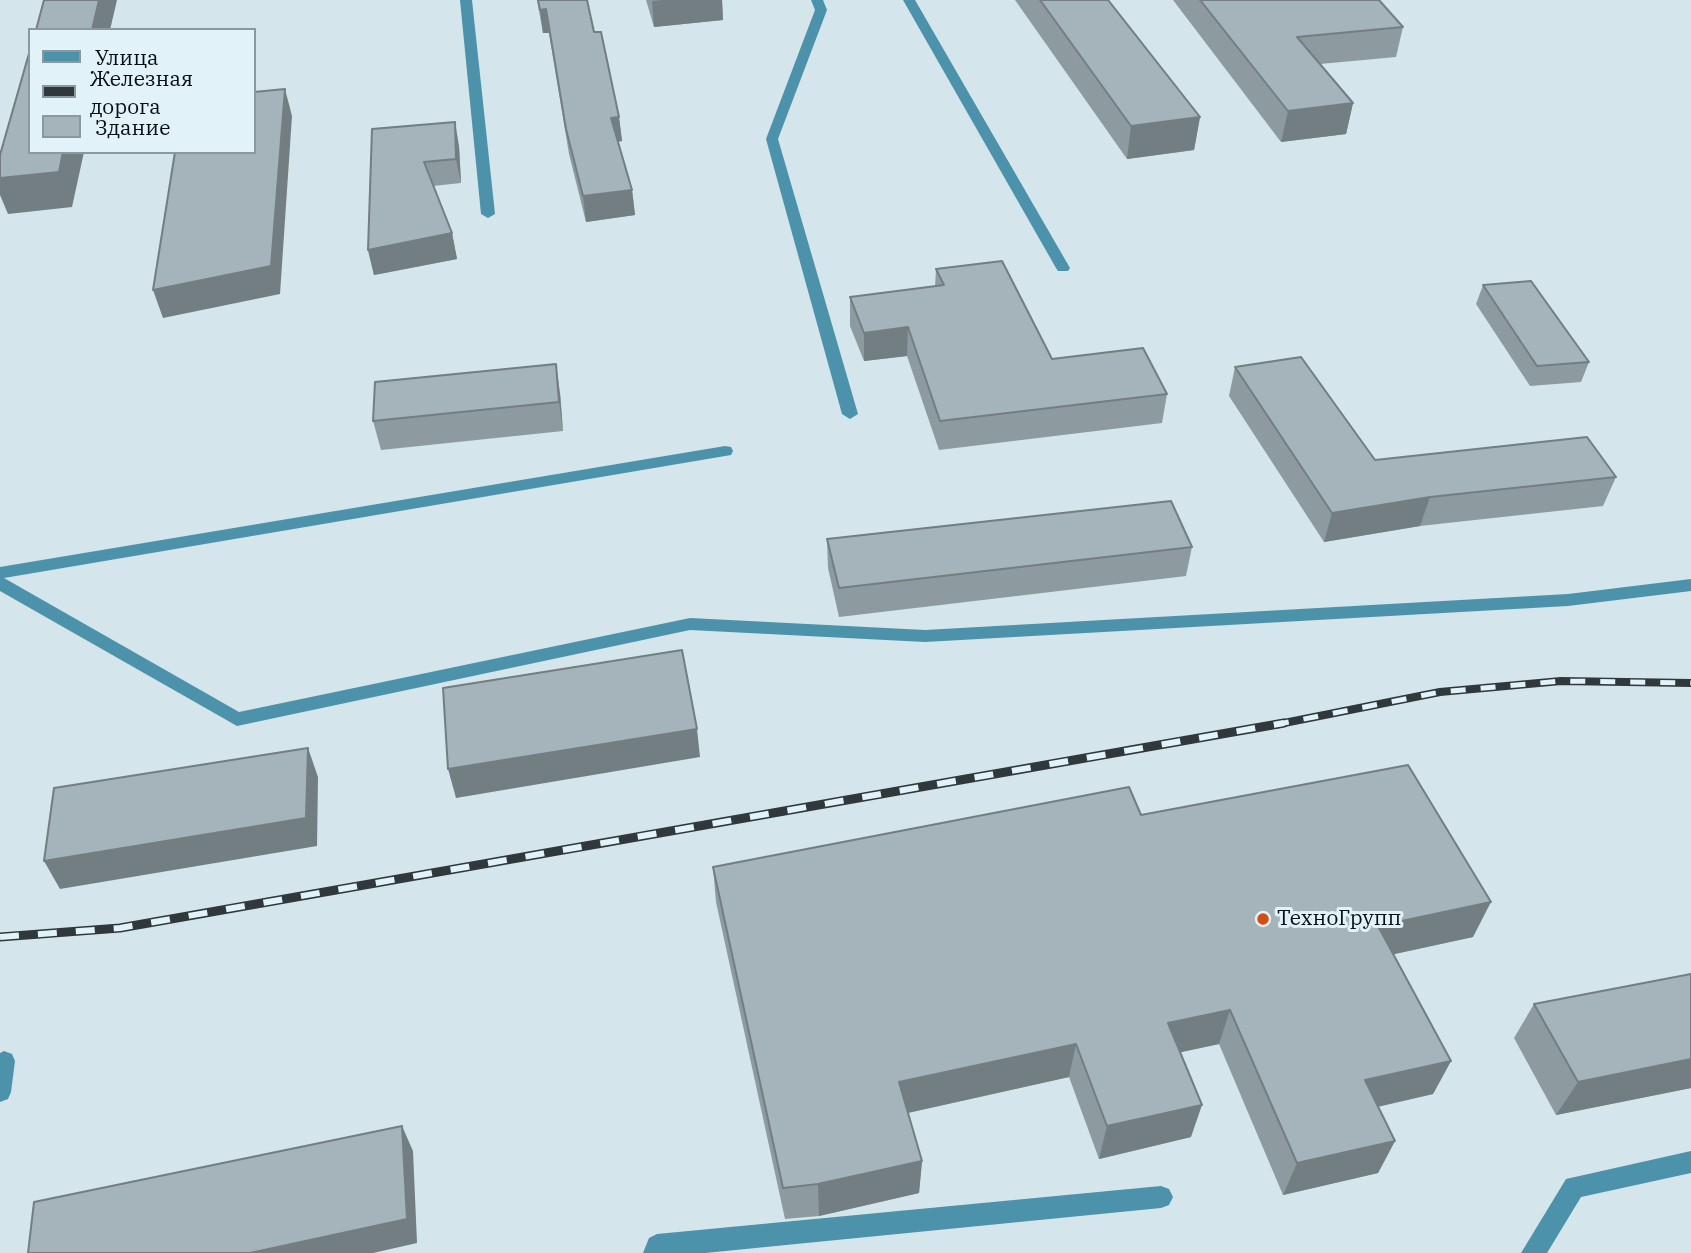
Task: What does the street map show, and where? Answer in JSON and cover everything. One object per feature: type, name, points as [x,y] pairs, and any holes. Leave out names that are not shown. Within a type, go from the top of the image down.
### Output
[{"type":"street","points":[[466,0],[488,214]]},
{"type":"street","points":[[817,0],[821,10],[772,139],[850,414]]},
{"type":"street","points":[[909,0],[1063,268]]},
{"type":"street","points":[[0,573],[725,451]]},
{"type":"street","points":[[0,583],[237,719],[690,624],[925,636],[1568,600],[1691,585]]},
{"type":"street","points":[[0,1092],[5,1061]]},
{"type":"street","points":[[1532,1253],[1574,1187],[1691,1162]]},
{"type":"street","points":[[655,1253],[657,1246],[1161,1197]]},
{"type":"building","points":[[44,0],[99,0],[92,28],[37,28]]},
{"type":"building","points":[[538,0],[587,0],[594,32],[601,32],[619,117],[611,118],[632,190],[583,196],[566,129],[546,9],[540,10]]},
{"type":"building","points":[[1040,0],[1108,0],[1200,117],[1131,126]]},
{"type":"building","points":[[1200,0],[1379,0],[1403,27],[1297,37],[1353,103],[1288,111]]},
{"type":"building","points":[[28,57],[28,154],[63,154],[59,172],[0,178],[0,155]]},
{"type":"building","points":[[285,89],[271,266],[153,290],[175,154],[256,154],[256,92]]},
{"type":"building","points":[[455,122],[456,159],[424,162],[452,233],[368,250],[372,129]]},
{"type":"building","points":[[1002,261],[1052,359],[1143,348],[1167,394],[940,421],[908,327],[864,333],[850,297],[944,285],[936,269]]},
{"type":"building","points":[[1531,281],[1589,362],[1537,366],[1483,285]]},
{"type":"building","points":[[1301,357],[1375,460],[1587,437],[1616,477],[1430,497],[1332,513],[1235,367]]},
{"type":"building","points":[[556,364],[559,402],[373,421],[375,382]]},
{"type":"building","points":[[1171,501],[1192,547],[839,588],[827,539]]},
{"type":"building","points":[[682,650],[697,729],[448,769],[443,688]]},
{"type":"building","points":[[308,748],[306,818],[44,861],[54,788]]},
{"type":"building","points":[[1408,765],[1491,902],[1378,926],[1451,1061],[1365,1080],[1395,1141],[1297,1163],[1230,1010],[1168,1023],[1202,1105],[1107,1126],[1076,1044],[899,1082],[922,1161],[818,1184],[783,1188],[713,867],[1129,787],[1141,815]]},
{"type":"building","points":[[1691,974],[1691,1059],[1578,1082],[1534,1004]]},
{"type":"building","points":[[402,1126],[407,1219],[250,1253],[28,1253],[34,1202]]},
{"type":"railway","points":[[1274,725],[1440,692],[1561,681],[1691,683]]},
{"type":"railway","points":[[0,937],[120,928],[1284,723]]},
{"type":"place","name":"ТехноГрупп","points":[[1263,919]]}]
